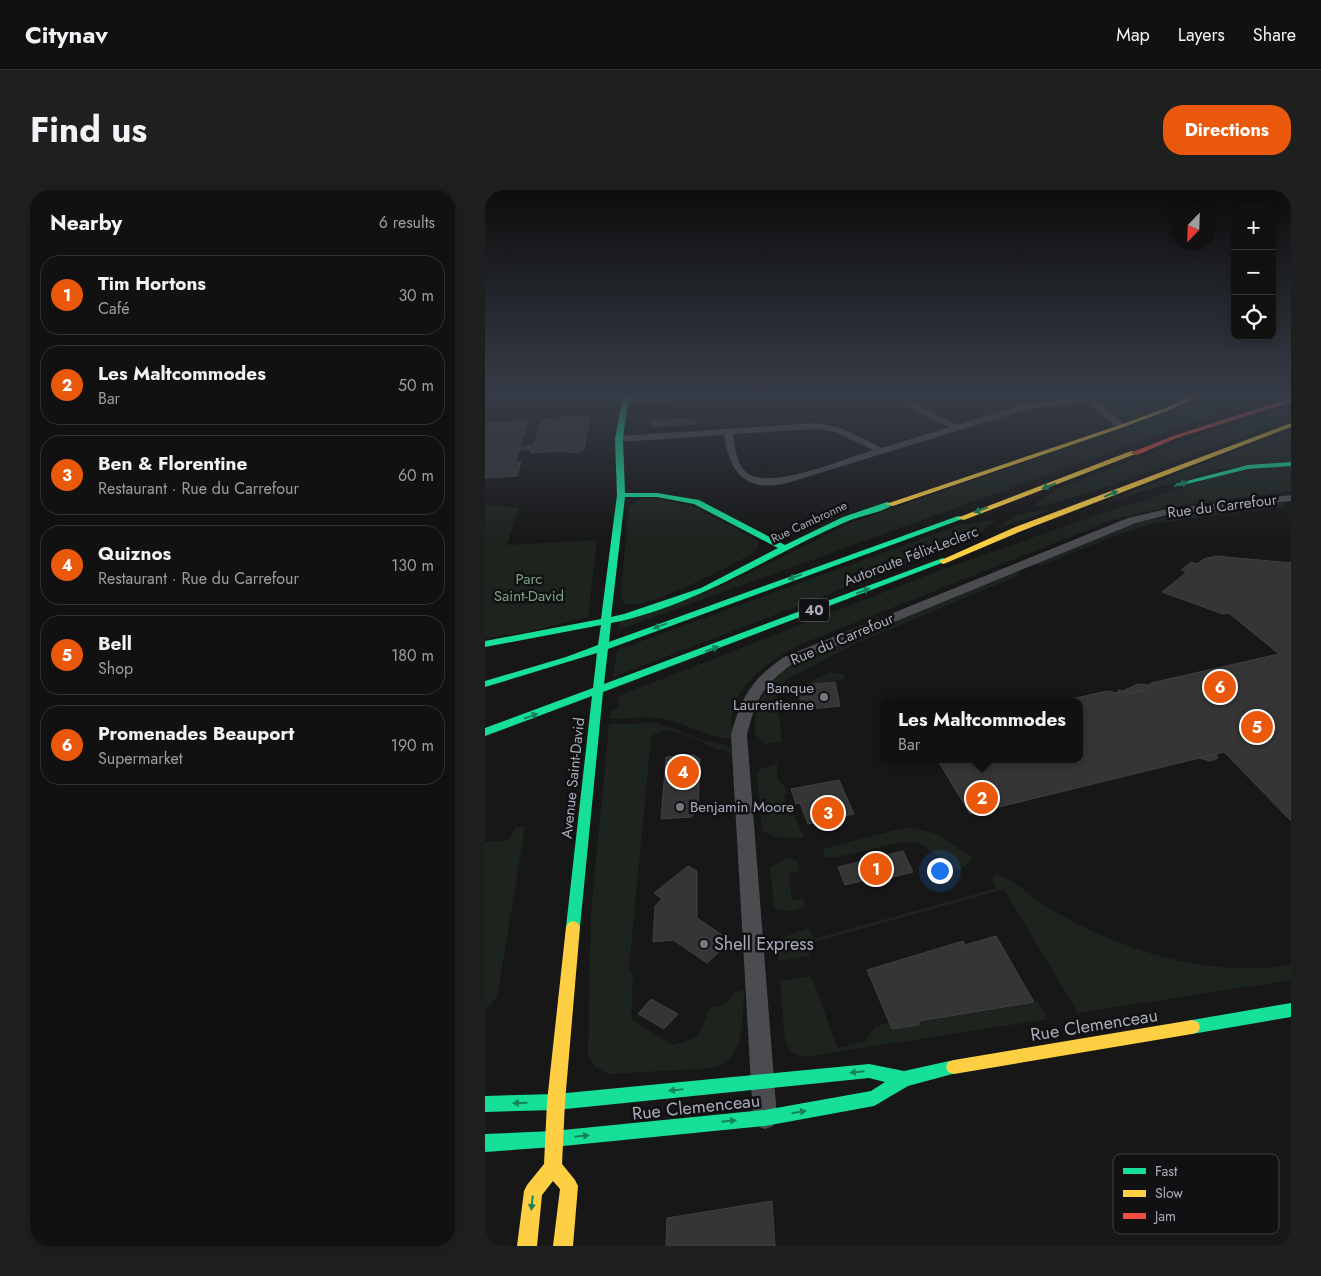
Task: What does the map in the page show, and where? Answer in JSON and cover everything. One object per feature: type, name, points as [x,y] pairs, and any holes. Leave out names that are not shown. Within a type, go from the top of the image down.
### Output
[{"type":"main road","name":"Avenue Saint-David","points":[[553,1167],[556,1102],[594,716],[621,495],[619,443]]},
{"type":"main road","name":"Rue Cambronne","points":[[485,644],[626,617],[704,590],[746,567],[846,519],[1071,443]]},
{"type":"main road","name":"Autoroute Félix-Leclerc","points":[[486,683],[570,659],[1027,494],[1159,443]]},
{"type":"main road","name":"Autoroute Félix-Leclerc","points":[[485,732],[666,666],[961,554],[1016,530],[1243,443]]},
{"type":"main road","points":[[1171,487],[1207,475],[1246,467],[1273,463],[1291,464]]},
{"type":"main road","points":[[621,495],[657,495],[696,502],[786,549]]},
{"type":"main road","points":[[1016,530],[1127,501]]},
{"type":"main road","points":[[555,719],[666,666]]},
{"type":"main road","name":"Rue Clemenceau","points":[[485,1143],[553,1139],[765,1118],[874,1098],[904,1079],[973,1063],[1291,1010]]},
{"type":"main road","name":"Rue Clemenceau","points":[[485,1104],[556,1102],[869,1071],[904,1079]]},
{"type":"main road","points":[[527,1246],[533,1191],[553,1167],[569,1186],[563,1246]]},
{"type":"street","points":[[730,443],[736,468],[751,479],[759,482],[783,481],[907,443]]},
{"type":"street","points":[[865,443],[882,451]]},
{"type":"street","name":"Rue du Carrefour","points":[[765,1118],[739,735],[747,701],[763,678],[789,660],[1131,520],[1167,512],[1291,498]]},
{"type":"green space","points":[[1080,443],[1135,443],[618,630],[620,621],[707,592],[851,523]]},
{"type":"green space","points":[[1179,443],[1225,443],[1102,488],[1038,507],[1032,506],[1061,487]]},
{"type":"green space","points":[[1257,443],[1291,443],[1291,461],[1220,469],[1094,506]]},
{"type":"green space","points":[[1291,465],[1291,491],[1175,506],[1115,519],[804,643],[769,664],[748,682],[734,705],[731,719],[733,738],[707,734],[674,721],[658,718],[610,719],[611,710],[617,709],[619,698],[611,699],[943,569],[1097,515],[1226,474]]},
{"type":"green space","points":[[656,498],[695,507],[758,541],[757,549],[752,554],[688,586],[650,601],[624,604],[621,590],[629,506],[637,500]]},
{"type":"green space","points":[[1279,502],[1288,506],[1156,523],[1122,533],[1041,566],[1032,564],[1133,524],[1152,519]]},
{"type":"green space","name":"Parc Saint-David","points":[[485,505],[519,508],[507,545],[597,540],[588,617],[523,633],[485,638]]},
{"type":"green space","points":[[1045,509],[1049,511],[996,529],[1015,516]]},
{"type":"green space","points":[[995,520],[976,536],[957,545],[613,677],[617,650],[959,525]]},
{"type":"green space","points":[[1018,571],[1021,572],[1020,575],[857,643],[787,679],[776,693],[782,742],[765,744],[755,734],[755,719],[763,694],[778,676],[800,660],[813,652]]},
{"type":"green space","points":[[830,672],[843,675],[845,679],[804,685]]},
{"type":"green space","points":[[655,723],[678,730],[700,740],[727,745],[733,752],[732,755],[725,749],[718,750],[684,734],[675,732],[658,732],[651,737],[629,968],[633,977],[631,1019],[672,1045],[698,1035],[711,1007],[725,1004],[734,993],[744,990],[742,1030],[738,1045],[731,1057],[724,1064],[714,1068],[608,1074],[595,1067],[588,1053],[591,914],[609,724]]},
{"type":"green space","points":[[777,764],[777,779],[784,786],[787,794],[783,794],[790,816],[794,815],[804,837],[777,837],[762,830],[757,774],[760,769]]},
{"type":"green space","points":[[516,827],[525,827],[497,997],[485,1010],[485,842],[509,840]]},
{"type":"green space","points":[[914,828],[937,834],[971,856],[972,860],[961,869],[957,869],[926,846],[918,843],[897,843],[833,858],[824,857],[824,849],[830,847],[899,829]]},
{"type":"green space","points":[[789,857],[798,861],[800,871],[789,873],[792,900],[804,899],[805,905],[790,911],[774,908],[770,868]]},
{"type":"green space","points":[[994,875],[1014,883],[1045,906],[1073,922],[1102,936],[1132,947],[1194,964],[1258,968],[1291,965],[1291,980],[1078,1013],[1004,889],[808,944],[810,956],[778,961],[781,941],[789,935],[809,928],[814,939],[997,888],[992,880]]},
{"type":"green space","points":[[811,976],[838,1048],[865,1041],[876,1026],[890,1023],[893,1029],[919,1025],[919,1021],[1034,1002],[1038,1002],[1048,1019],[804,1057],[790,1051],[785,1040],[780,981]]},
{"type":"building","points":[[485,443],[521,443],[520,447],[534,445],[534,443],[585,443],[584,449],[577,453],[562,451],[530,453],[531,449],[519,450],[515,462],[521,461],[517,476],[485,478]]},
{"type":"building","points":[[1216,556],[1291,563],[1291,821],[1224,752],[970,814],[939,763],[1083,763],[1083,698],[1076,698],[1107,691],[1117,693],[1119,690],[1131,693],[1147,689],[1151,683],[1279,654],[1229,613],[1223,614],[1162,592],[1187,572],[1181,570],[1191,562],[1197,564],[1204,559]]},
{"type":"building","points":[[835,682],[840,706],[801,710],[799,688],[804,685]]},
{"type":"building","points":[[1138,684],[1149,685],[1147,689],[1131,693],[1123,691]]},
{"type":"building","points":[[1216,754],[1218,758],[1210,761],[1200,758]]},
{"type":"building","points":[[693,755],[700,759],[698,811],[691,817],[661,819],[666,757]]},
{"type":"building","points":[[839,780],[854,814],[808,824],[800,803],[796,804],[791,789]]},
{"type":"building","points":[[903,851],[913,872],[881,880],[874,878],[845,885],[838,867]]},
{"type":"building","points":[[688,866],[697,871],[697,918],[731,941],[707,963],[673,940],[653,942],[655,906],[662,899],[654,893]]},
{"type":"building","points":[[996,936],[1034,1002],[919,1021],[919,1025],[892,1029],[867,970],[963,941],[965,945]]},
{"type":"building","points":[[651,999],[678,1014],[664,1029],[638,1014]]},
{"type":"building","points":[[772,1201],[775,1246],[666,1246],[667,1218]]},
{"type":"traffic: fast","points":[[573,927],[593,731],[621,495],[619,443]]},
{"type":"traffic: fast","points":[[1179,484],[1248,467],[1291,464]]},
{"type":"traffic: fast","points":[[621,495],[657,495],[696,502],[786,549]]},
{"type":"traffic: fast","points":[[485,644],[626,617],[704,590],[746,567],[846,519],[890,504]]},
{"type":"traffic: fast","points":[[485,684],[570,659],[961,518]]},
{"type":"traffic: fast","points":[[485,732],[943,561]]},
{"type":"traffic: fast","points":[[1192,1027],[1291,1010]]},
{"type":"traffic: fast","points":[[485,1143],[553,1139],[765,1118],[874,1098],[904,1079],[954,1067]]},
{"type":"traffic: fast","points":[[485,1104],[556,1102],[869,1071],[904,1079]]},
{"type":"traffic: slow","points":[[890,504],[1071,443]]},
{"type":"traffic: slow","points":[[943,561],[1016,530],[1243,443]]},
{"type":"traffic: slow","points":[[961,518],[1134,453]]},
{"type":"traffic: slow","points":[[527,1246],[533,1191],[553,1167],[556,1102],[573,927]]},
{"type":"traffic: slow","points":[[954,1067],[1192,1027]]},
{"type":"traffic: slow","points":[[553,1167],[569,1186],[563,1246]]},
{"type":"traffic: jam","points":[[1134,453],[1159,443]]},
{"type":"place","name":"Promenades Beauport","points":[[1220,687]]},
{"type":"place","name":"Banque Laurentienne","points":[[824,697]]},
{"type":"place","name":"Bell","points":[[1257,727]]},
{"type":"place","name":"Quiznos","points":[[683,772]]},
{"type":"place","name":"Les Maltcommodes","points":[[982,798]]},
{"type":"place","name":"Benjamin Moore","points":[[680,807]]},
{"type":"place","name":"Ben & Florentine","points":[[828,813]]},
{"type":"place","name":"Tim Hortons","points":[[876,869]]},
{"type":"place","name":"Shell Express","points":[[704,944]]}]
